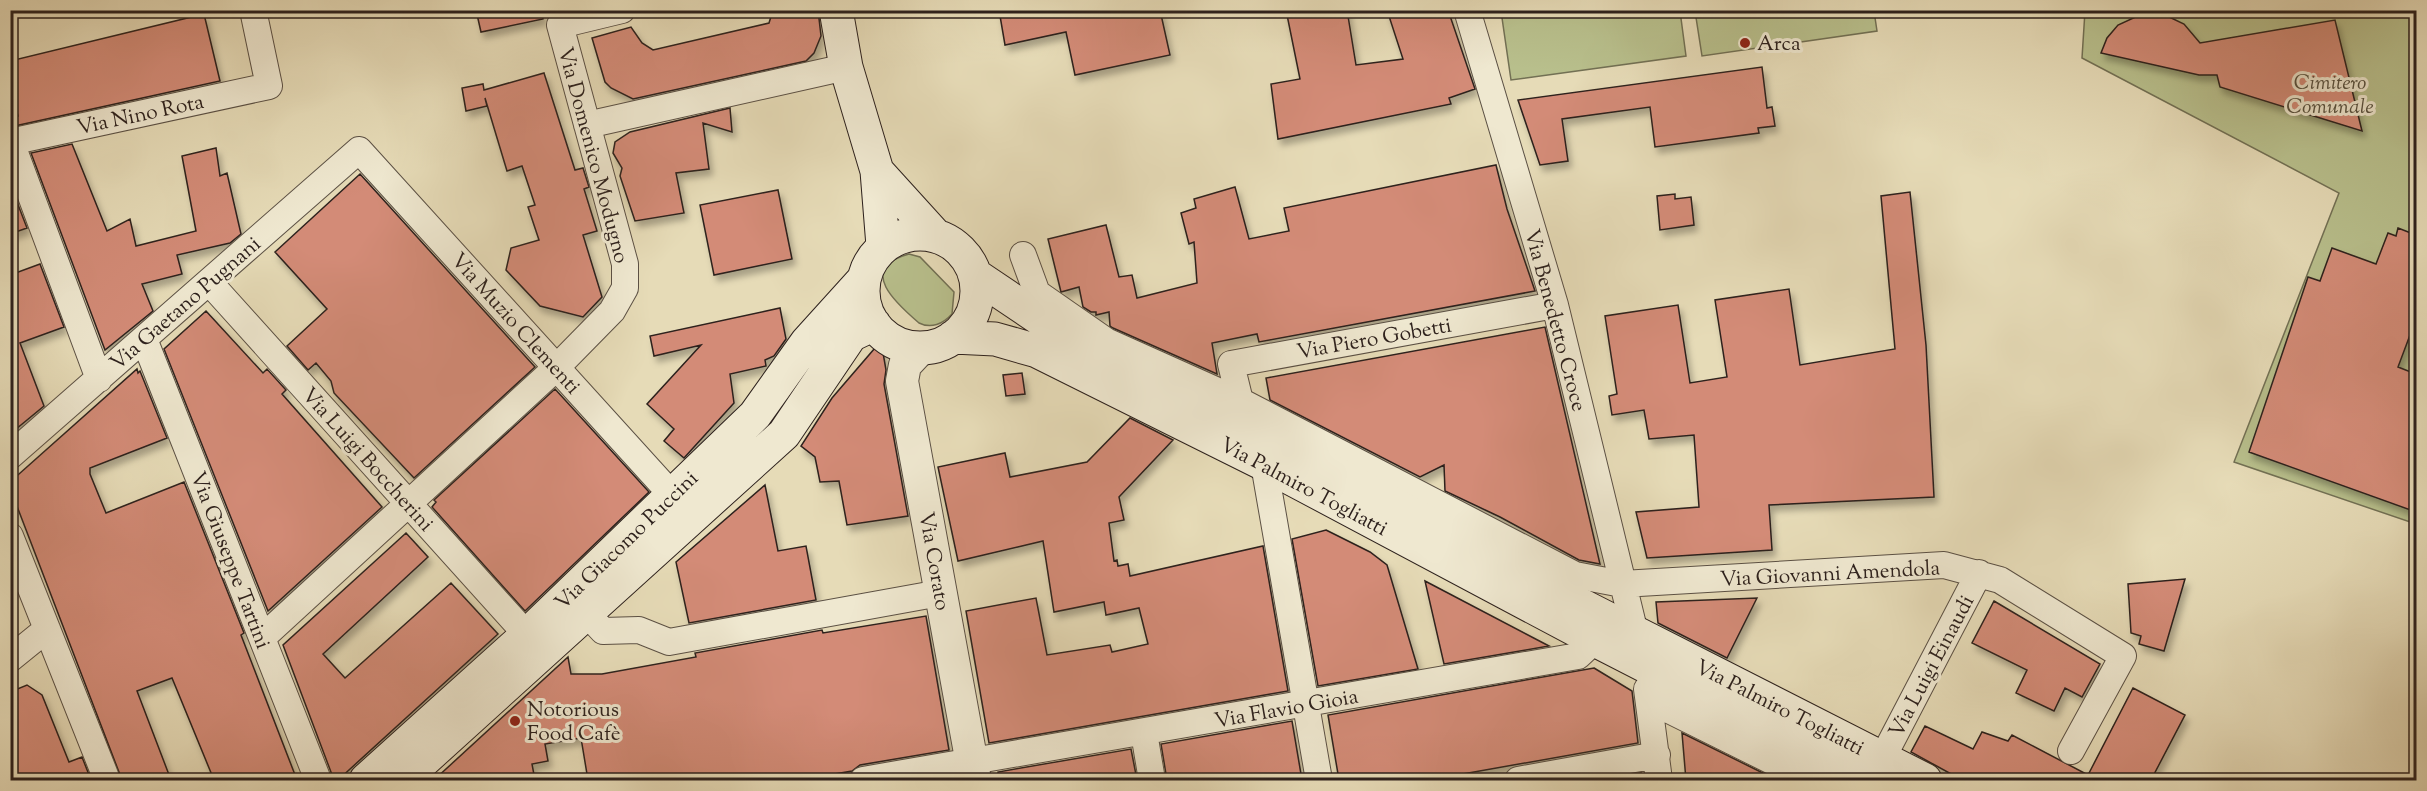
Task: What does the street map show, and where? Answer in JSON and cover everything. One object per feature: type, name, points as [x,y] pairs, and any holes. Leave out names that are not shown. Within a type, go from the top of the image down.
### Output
[{"type":"main road","points":[[836,10],[846,67],[877,171],[883,246]]},
{"type":"main road","points":[[877,171],[936,236]]},
{"type":"main road","points":[[918,233],[936,236],[954,245],[967,258],[975,275],[977,292],[974,310],[966,325],[953,337],[937,345],[921,348],[891,340],[874,324],[866,310],[863,295],[864,279],[871,261],[883,246],[900,237],[918,233]]},
{"type":"main road","name":"Via Palmiro Togliatti","points":[[975,275],[1079,345],[1330,470],[1635,633],[1875,770]]},
{"type":"main road","name":"Via Giacomo Puccini","points":[[366,780],[527,635],[755,415],[807,342],[864,279]]},
{"type":"main road","name":"Via Giacomo Puccini","points":[[402,780],[784,434],[851,335],[874,324]]},
{"type":"main road","name":"Via Palmiro Togliatti","points":[[953,337],[994,339],[1037,351],[1264,464],[1644,665],[1875,770],[1925,780]]},
{"type":"main road","points":[[1635,633],[1644,665]]},
{"type":"street","name":"Via Nino Rota","points":[[11,142],[269,86],[253,10]]},
{"type":"street","name":"Via Domenico Modugno","points":[[262,638],[557,368],[612,312],[625,288],[625,264],[560,25],[622,10]]},
{"type":"street","name":"Via Benedetto Croce","points":[[1467,10],[1555,305],[1635,633]]},
{"type":"street","points":[[587,125],[846,67]]},
{"type":"street","points":[[11,142],[99,379]]},
{"type":"street","name":"Via Muzio Clementi","points":[[359,150],[673,496]]},
{"type":"street","name":"Via Gaetano Pugnani","points":[[10,456],[359,150]]},
{"type":"street","name":"Via Giovanni Amendola","points":[[1023,255],[1037,293],[1106,341],[1240,401],[1575,575],[1622,584],[1944,565],[2000,580],[2123,656],[2071,751]]},
{"type":"street","name":"Via Luigi Boccherini","points":[[209,282],[527,635]]},
{"type":"street","name":"Via Piero Gobetti","points":[[1240,401],[1231,364],[1555,305]]},
{"type":"street","name":"Via Giuseppe Tartini","points":[[144,339],[318,780]]},
{"type":"street","name":"Via Corato","points":[[921,348],[905,365],[902,381],[973,771]]},
{"type":"street","points":[[1264,464],[1319,780]]},
{"type":"street","points":[[10,536],[107,780]]},
{"type":"street","name":"Via Luigi Einaudi","points":[[1875,770],[1979,573]]},
{"type":"street","points":[[587,614],[603,631],[639,630],[669,642],[940,594]]},
{"type":"street","points":[[10,659],[47,628]]},
{"type":"street","name":"Via Flavio Gioia","points":[[863,780],[973,771],[1144,733],[1578,656],[1595,640]]},
{"type":"street","points":[[1644,665],[1659,780]]},
{"type":"street","points":[[1649,700],[1810,780]]},
{"type":"street","points":[[1144,733],[1152,780]]},
{"type":"street","points":[[1518,780],[1657,755]]},
{"type":"green space","points":[[1501,11],[1680,11],[1686,56],[1511,80]]},
{"type":"green space","name":"Arca","points":[[1695,11],[1874,11],[1877,31],[1702,56]]},
{"type":"green space","name":"Cimitero Comunale","points":[[2085,11],[2416,11],[2416,524],[2234,462],[2339,193],[2082,58]]},
{"type":"green space","points":[[909,254],[920,257],[954,292],[952,314],[941,323],[928,326],[919,323],[901,307],[886,287],[883,277],[885,268],[893,260]]},
{"type":"building","points":[[476,10],[542,10],[543,19],[481,32]]},
{"type":"building","points":[[773,10],[818,10],[821,36],[814,53],[806,61],[633,99],[611,88],[605,82],[592,38],[631,27],[642,43],[653,50],[769,23]]},
{"type":"building","points":[[999,10],[1160,10],[1170,55],[1075,75],[1066,32],[1005,45]]},
{"type":"building","points":[[1286,10],[1347,10],[1356,65],[1403,59],[1387,10],[1448,10],[1475,89],[1449,98],[1451,104],[1278,139],[1271,84],[1300,79]]},
{"type":"building","points":[[204,14],[220,81],[10,127],[10,118],[18,116],[10,85],[10,61]]},
{"type":"building","points":[[2142,14],[2165,15],[2184,24],[2200,43],[2335,20],[2362,131],[2220,87],[2217,75],[2199,75],[2101,53],[2107,38],[2118,25]]},
{"type":"building","points":[[1762,67],[1767,108],[1772,107],[1775,126],[1758,128],[1759,133],[1655,147],[1650,107],[1562,119],[1568,161],[1540,165],[1518,100]]},
{"type":"building","points":[[544,73],[575,170],[583,168],[589,187],[584,189],[597,231],[583,235],[602,297],[583,317],[540,306],[506,270],[511,248],[539,240],[528,207],[535,205],[522,166],[507,171],[485,98],[487,106],[466,111],[462,88],[483,84],[484,90]]},
{"type":"building","points":[[730,108],[732,132],[703,123],[709,169],[676,173],[684,213],[635,221],[620,176],[622,168],[613,153],[615,142],[630,132]]},
{"type":"building","points":[[72,144],[107,231],[130,219],[136,246],[196,231],[182,156],[216,148],[220,176],[227,173],[241,234],[230,243],[177,255],[182,274],[142,284],[153,311],[105,350],[31,153]]},
{"type":"building","points":[[1496,165],[1507,209],[1535,291],[1259,342],[1257,334],[1212,343],[1217,374],[1113,328],[1110,326],[1109,312],[1096,315],[1096,312],[1083,307],[1079,287],[1061,292],[1048,239],[1106,225],[1119,277],[1132,275],[1137,298],[1197,283],[1194,242],[1189,244],[1181,213],[1196,208],[1194,199],[1235,187],[1249,239],[1289,231],[1284,208]]},
{"type":"building","points":[[360,174],[535,367],[414,478],[334,393],[331,381],[316,363],[308,370],[287,346],[327,309],[275,252]]},
{"type":"building","points":[[10,184],[27,228],[10,234]]},
{"type":"building","points":[[778,190],[792,259],[714,275],[700,205]]},
{"type":"building","points":[[1910,192],[1926,345],[1934,497],[1769,505],[1772,550],[1647,558],[1636,512],[1699,507],[1694,435],[1649,439],[1644,410],[1612,415],[1609,396],[1617,394],[1605,316],[1678,305],[1690,383],[1727,377],[1715,300],[1789,289],[1800,365],[1895,349],[1881,196]]},
{"type":"building","points":[[1675,194],[1675,199],[1691,197],[1694,225],[1660,230],[1657,196]]},
{"type":"building","points":[[2398,228],[2416,235],[2416,319],[2398,367],[2416,374],[2416,512],[2249,452],[2308,277],[2320,281],[2332,248],[2376,264],[2388,233],[2396,236]]},
{"type":"building","points":[[40,264],[64,327],[20,343],[44,406],[10,434],[10,275]]},
{"type":"building","points":[[780,308],[786,339],[774,356],[765,360],[766,366],[730,374],[734,403],[684,458],[664,441],[674,429],[647,404],[701,345],[654,356],[650,336]]},
{"type":"building","points":[[206,311],[263,373],[267,369],[286,390],[282,394],[382,507],[268,611],[164,349]]},
{"type":"building","points":[[1545,327],[1600,564],[1579,560],[1500,517],[1445,491],[1444,465],[1420,477],[1270,400],[1266,378]]},
{"type":"building","points":[[881,341],[886,370],[884,384],[908,516],[847,525],[839,481],[820,482],[815,457],[801,446],[832,398]]},
{"type":"building","points":[[137,369],[138,373],[140,371],[167,438],[90,468],[90,474],[106,513],[184,482],[244,633],[241,635],[297,780],[240,780],[237,774],[214,780],[172,678],[137,691],[171,780],[122,780],[10,488],[10,482]]},
{"type":"building","points":[[1022,373],[1025,394],[1006,396],[1003,375]]},
{"type":"building","points":[[555,389],[649,492],[525,611],[432,507],[436,502],[434,500]]},
{"type":"building","points":[[1130,418],[1173,440],[1119,497],[1124,520],[1109,523],[1114,561],[1117,560],[1118,566],[1128,564],[1130,576],[1263,546],[1288,691],[989,743],[966,611],[1036,598],[1047,655],[1110,645],[1112,652],[1148,644],[1139,608],[1106,615],[1104,602],[1054,612],[1043,541],[958,561],[938,467],[1005,453],[1010,477],[1087,462]]},
{"type":"building","points":[[765,485],[778,551],[806,546],[816,600],[689,623],[676,562]]},
{"type":"building","points":[[1326,530],[1370,552],[1387,565],[1418,669],[1318,686],[1292,539]]},
{"type":"building","points":[[406,533],[428,557],[323,654],[345,678],[451,583],[498,634],[338,780],[334,780],[283,645]]},
{"type":"building","points":[[2185,579],[2164,651],[2139,644],[2141,636],[2131,633],[2128,584]]},
{"type":"building","points":[[1425,581],[1549,646],[1444,664]]},
{"type":"building","points":[[1757,598],[1727,658],[1658,623],[1656,602]]},
{"type":"building","points":[[1994,601],[2100,664],[2082,697],[2065,688],[2054,711],[2016,693],[2027,670],[1972,643]]},
{"type":"building","points":[[926,616],[949,750],[860,765],[852,771],[800,780],[588,780],[581,738],[545,744],[548,761],[532,764],[535,780],[434,780],[568,657],[571,674],[602,674],[696,657],[695,653],[822,630],[823,633]]},
{"type":"building","points":[[1594,668],[1632,691],[1638,743],[1429,780],[1339,780],[1328,715]]},
{"type":"building","points":[[27,685],[42,695],[69,762],[82,757],[91,780],[10,780],[10,692]]},
{"type":"building","points":[[2133,688],[2185,715],[2151,780],[1962,780],[1911,752],[1925,726],[1973,749],[1982,732],[2008,741],[2012,735],[2088,775]]},
{"type":"building","points":[[1292,721],[1302,780],[1167,780],[1161,744]]},
{"type":"building","points":[[1682,733],[1777,780],[1686,780]]},
{"type":"building","points":[[1131,749],[1137,780],[999,780],[998,772]]},
{"type":"building","points":[[1641,773],[1641,780],[1600,780]]},
{"type":"place","name":"Arca","points":[[1745,43]]},
{"type":"place","name":"Notorious Food Cafè","points":[[515,721]]}]
